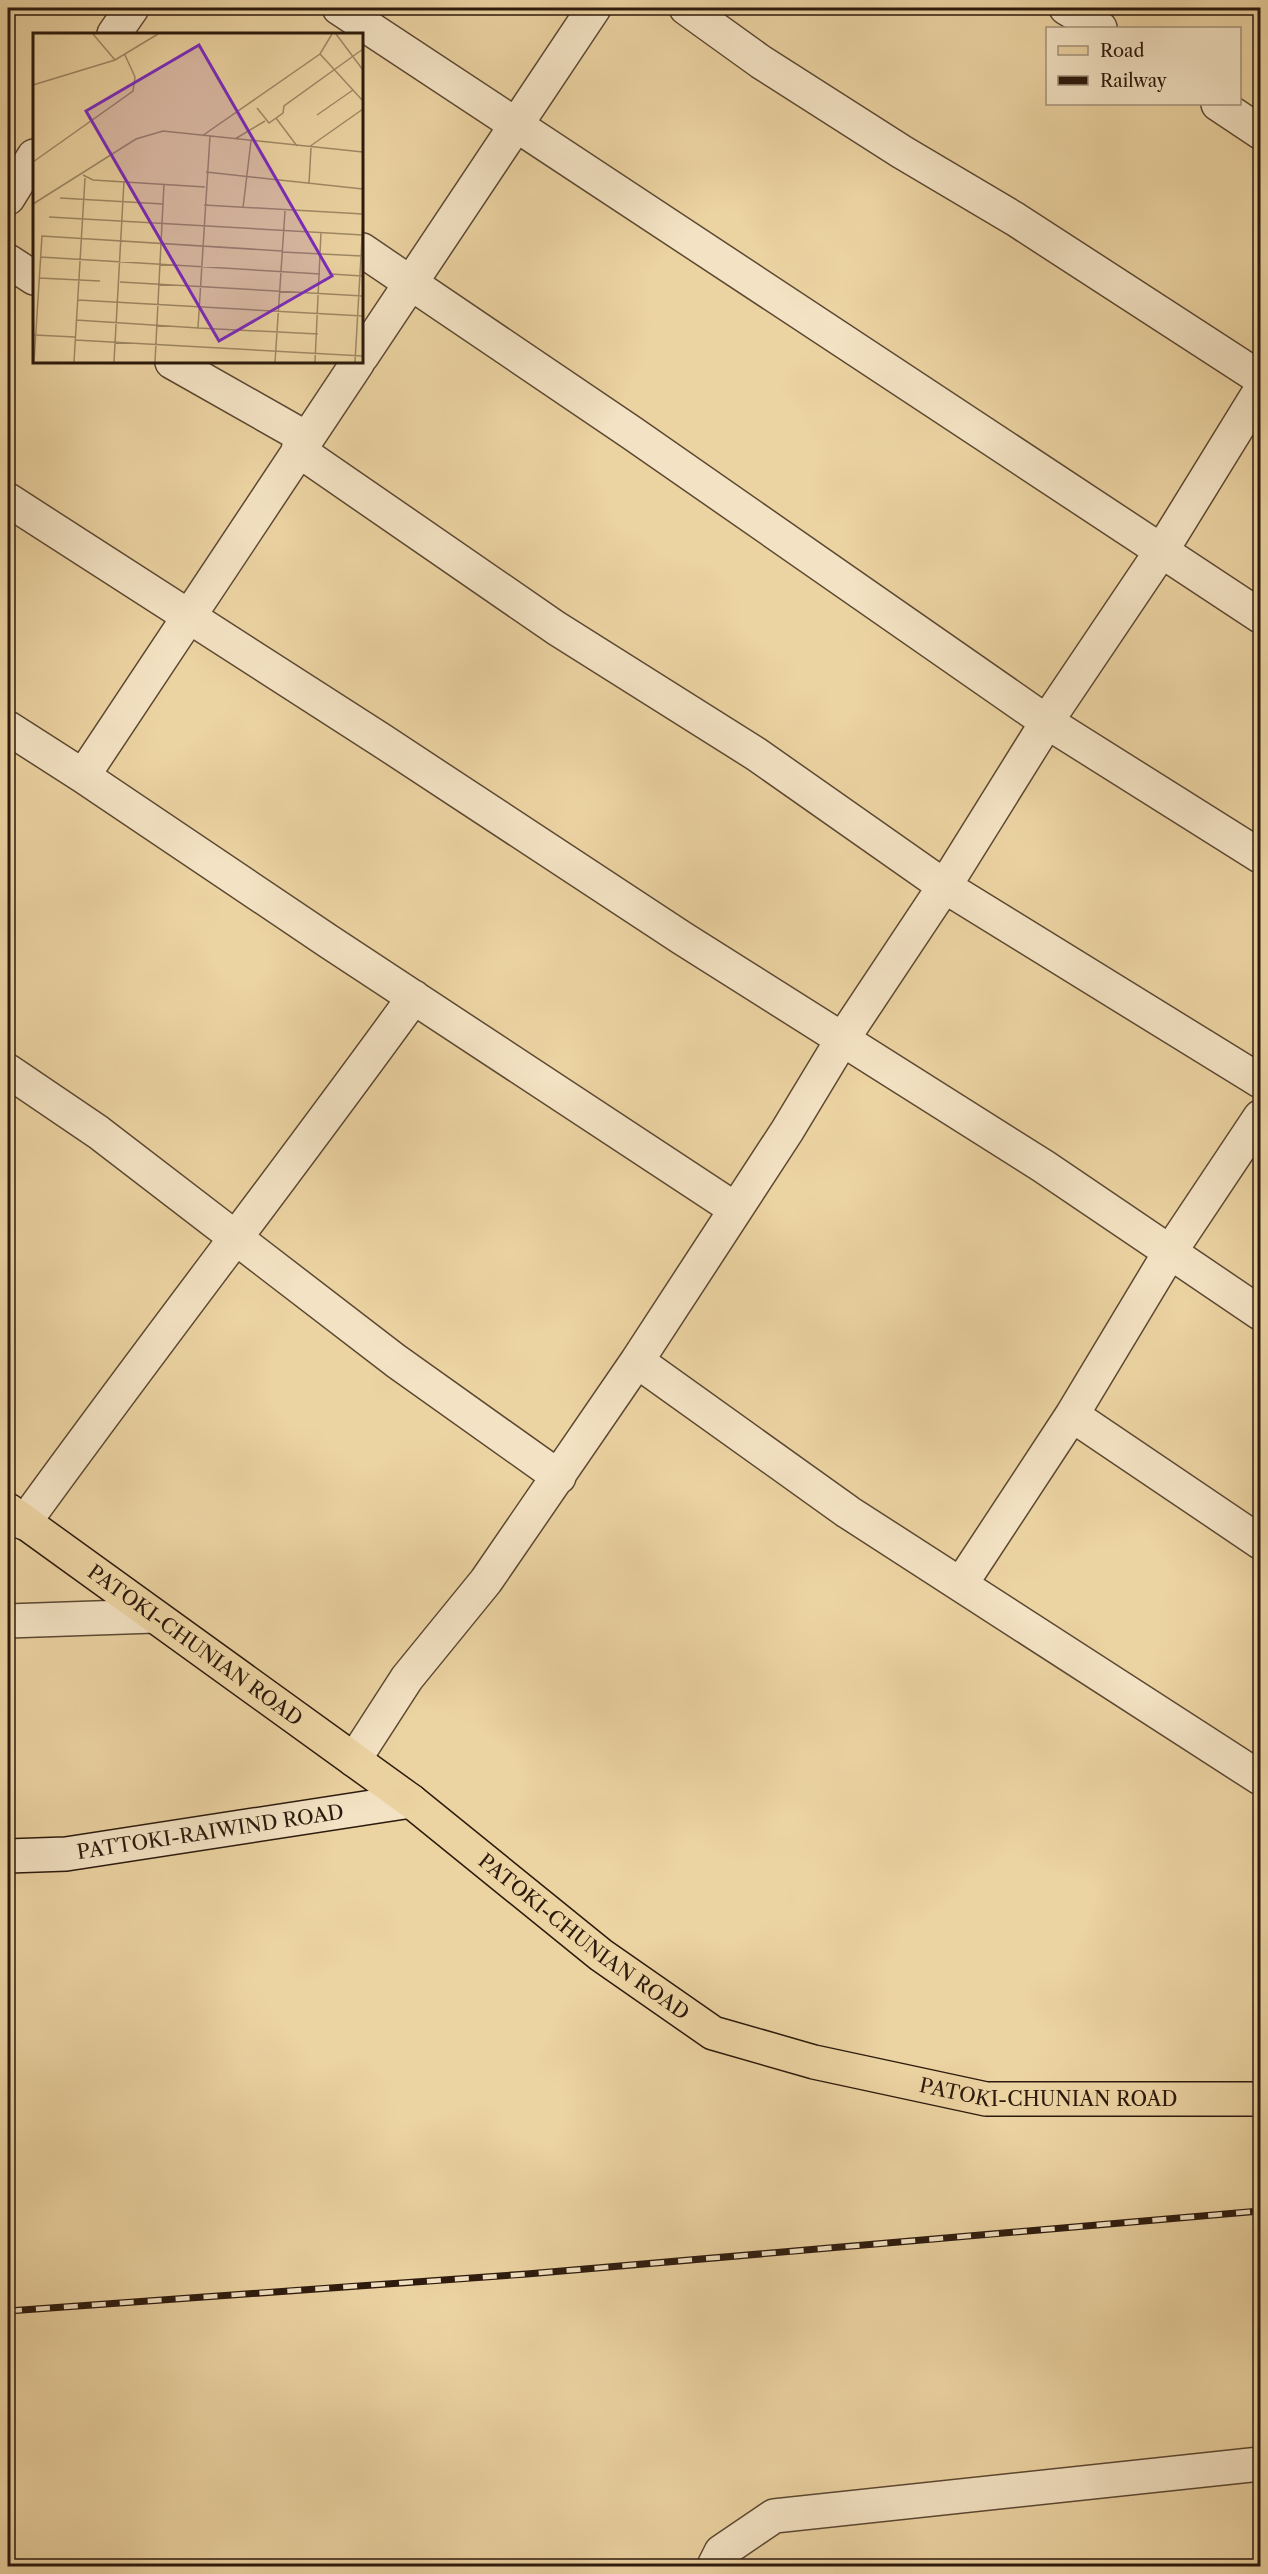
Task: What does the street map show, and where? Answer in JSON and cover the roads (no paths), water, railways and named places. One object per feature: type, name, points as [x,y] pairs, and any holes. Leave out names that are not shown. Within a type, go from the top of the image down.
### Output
[{"type":"main road","name":"PATOKI-CHUNIAN ROAD","points":[[16,1516],[411,1801],[602,1955],[713,2033],[814,2062],[986,2099],[1260,2099]]},
{"type":"street","points":[[115,33],[132,8]]},
{"type":"street","points":[[339,8],[1260,615]]},
{"type":"street","points":[[363,354],[594,8]]},
{"type":"street","points":[[686,8],[771,69],[902,152],[1015,219],[1260,378]]},
{"type":"street","points":[[1066,8],[1098,27]]},
{"type":"street","points":[[1220,105],[1260,132]]},
{"type":"street","points":[[8,198],[33,158]]},
{"type":"street","points":[[363,251],[1047,722],[1260,856]]},
{"type":"street","points":[[8,261],[33,277]]},
{"type":"street","points":[[174,363],[302,444],[556,628],[756,754],[944,886],[1260,1082]]},
{"type":"street","points":[[83,776],[357,363]]},
{"type":"street","points":[[354,1760],[407,1678],[486,1581],[637,1361],[842,1040],[944,886],[1047,722],[1161,550],[1260,391]]},
{"type":"street","points":[[8,500],[682,938],[1043,1166],[1260,1313]]},
{"type":"street","points":[[8,728],[735,1209]]},
{"type":"street","points":[[16,1516],[310,1141],[414,997]]},
{"type":"street","points":[[8,1071],[98,1131],[396,1361],[559,1477]]},
{"type":"street","points":[[961,1584],[1072,1415],[1170,1252],[1260,1117]]},
{"type":"street","points":[[637,1361],[848,1512],[1260,1778]]},
{"type":"street","points":[[1072,1415],[1260,1542]]},
{"type":"street","points":[[8,1621],[154,1616]]},
{"type":"street","name":"PATTOKI-RAIWIND ROAD","points":[[8,1856],[66,1854],[411,1801]]},
{"type":"street","points":[[714,2566],[721,2552],[774,2516],[1260,2464]]},
{"type":"railway","points":[[8,2311],[527,2274],[1260,2211]]}]
